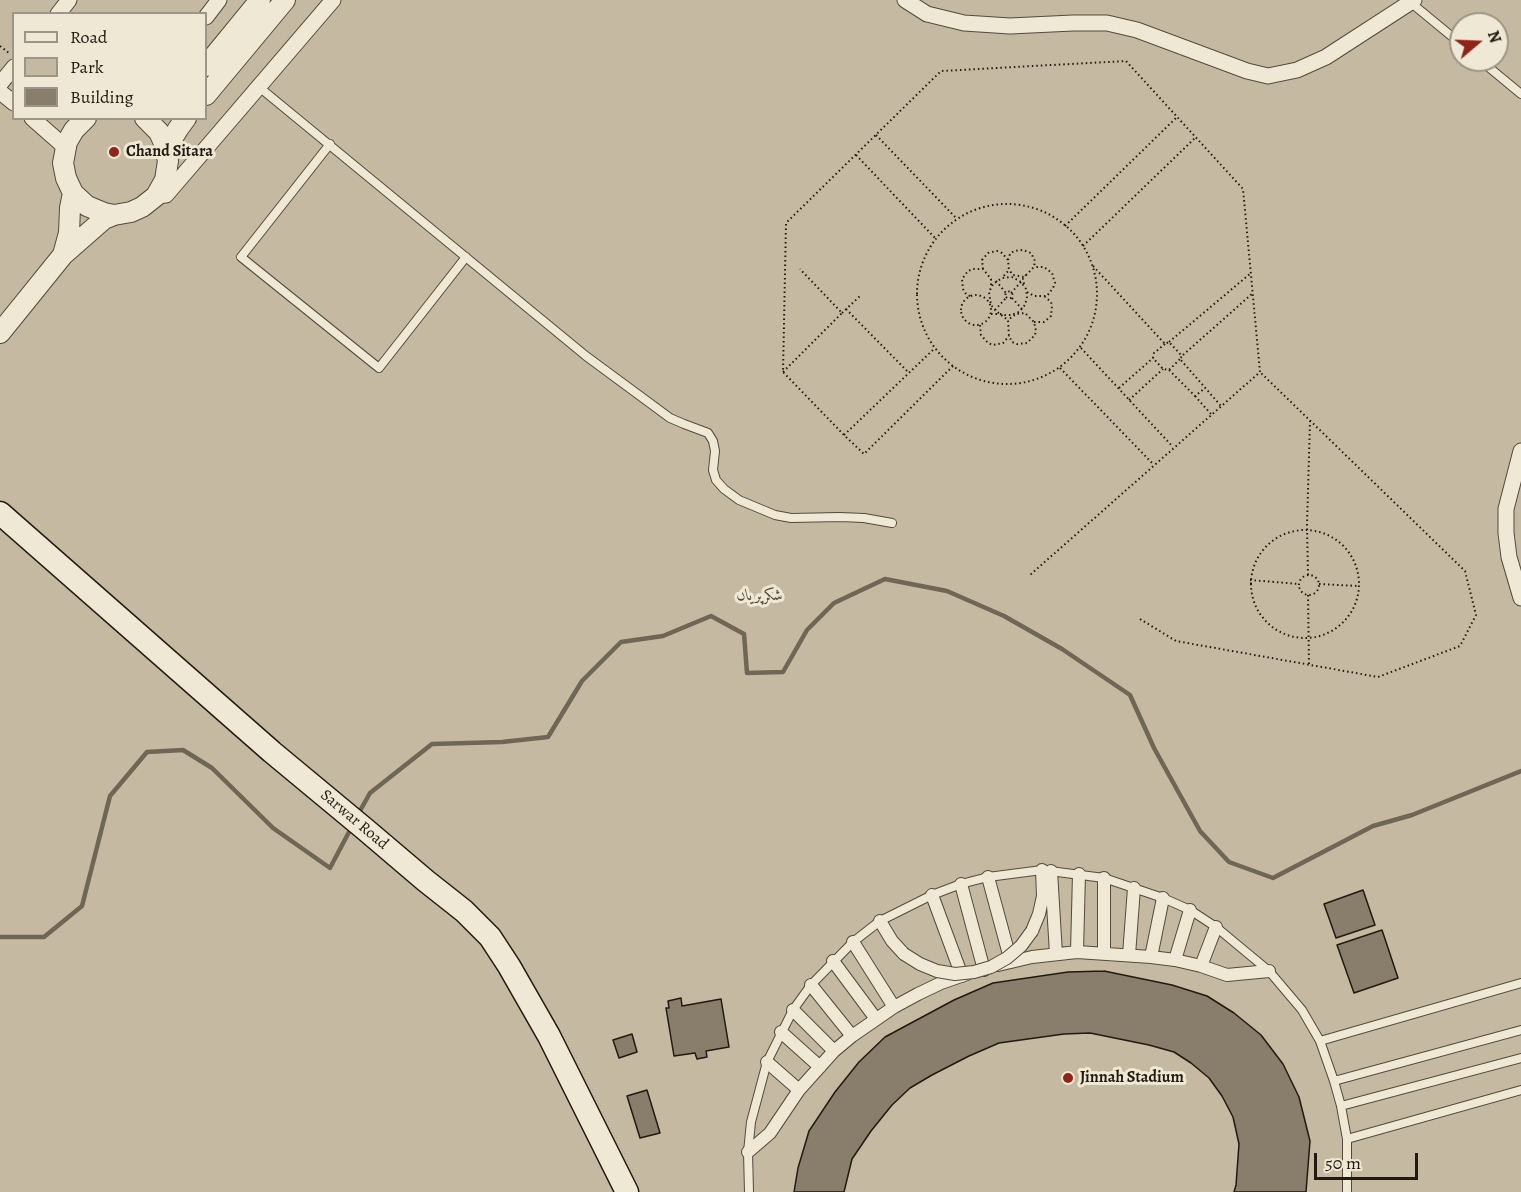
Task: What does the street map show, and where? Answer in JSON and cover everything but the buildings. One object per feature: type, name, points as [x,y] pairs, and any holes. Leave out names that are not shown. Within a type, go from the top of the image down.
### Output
[{"type":"main road","name":"Sarwar Road","points":[[0,513],[272,752],[464,911],[490,937],[549,1036],[627,1192]]},
{"type":"street","points":[[60,12],[69,0]]},
{"type":"street","points":[[207,16],[219,0]]},
{"type":"street","points":[[207,65],[260,0]]},
{"type":"street","points":[[207,94],[285,0]]},
{"type":"street","points":[[156,196],[166,195],[333,0]]},
{"type":"street","points":[[905,0],[927,14],[964,23],[1010,26],[1107,22],[1137,30],[1247,71],[1268,76],[1297,70],[1326,57],[1412,1]]},
{"type":"street","points":[[0,84],[12,69]]},
{"type":"street","points":[[0,92],[12,101]]},
{"type":"street","points":[[34,120],[65,147]]},
{"type":"street","points":[[84,120],[74,130],[65,147],[63,163],[66,178],[73,193],[87,206],[114,214],[125,214],[147,204],[156,196],[166,174],[168,161],[166,149],[159,132],[147,120]]},
{"type":"street","points":[[166,149],[185,120]]},
{"type":"street","points":[[63,255],[69,233],[73,193]]},
{"type":"street","points":[[0,333],[63,255],[104,219],[114,214]]},
{"type":"street","points":[[1521,451],[1519,470],[1506,508],[1509,557],[1521,598]]},
{"type":"street","points":[[880,921],[892,941],[904,954],[937,971],[955,974],[992,967],[1021,946],[1032,931],[1039,914],[1047,870]]},
{"type":"street","points":[[1047,870],[1056,954]]},
{"type":"street","points":[[1077,952],[1079,874]]},
{"type":"street","points":[[988,877],[1011,962]]},
{"type":"street","points":[[1104,878],[1104,954]]},
{"type":"street","points":[[961,884],[984,970]]},
{"type":"street","points":[[1129,955],[1134,888]]},
{"type":"street","points":[[932,894],[962,976]]},
{"type":"street","points":[[1151,957],[1163,898]]},
{"type":"street","points":[[1175,960],[1190,910]]},
{"type":"street","points":[[1201,966],[1216,927]]},
{"type":"street","points":[[853,942],[894,1007]]},
{"type":"street","points":[[748,1152],[770,1133],[799,1090],[852,1036],[894,1007],[941,983],[1032,957],[1077,952],[1175,960],[1227,975],[1269,971]]},
{"type":"street","points":[[833,961],[876,1019]]},
{"type":"street","points":[[811,985],[852,1036]]},
{"type":"street","points":[[793,1010],[834,1052]]},
{"type":"street","points":[[781,1032],[820,1067]]},
{"type":"street","points":[[767,1062],[799,1090]]},
{"type":"lane","points":[[1412,1],[1449,33]]},
{"type":"lane","points":[[1494,72],[1521,94]]},
{"type":"lane","points":[[259,87],[586,356],[670,418],[708,433],[715,451],[713,470],[716,480],[724,489],[740,500],[775,515],[790,518],[864,518],[892,523]]},
{"type":"lane","points":[[330,144],[241,257],[379,368],[466,257]]},
{"type":"lane","points":[[749,1192],[748,1152],[751,1122],[767,1062],[793,1010],[811,985],[833,961],[880,921],[932,894],[988,877],[1047,870],[1104,878],[1163,898],[1190,910],[1216,927],[1269,971],[1302,1011],[1320,1041],[1341,1106],[1347,1139],[1347,1192]]},
{"type":"lane","points":[[1320,1041],[1521,983]]},
{"type":"lane","points":[[1334,1081],[1521,1030]]},
{"type":"lane","points":[[1341,1106],[1521,1058]]},
{"type":"lane","points":[[1347,1139],[1521,1090]]},
{"type":"path","points":[[0,46],[12,55]]},
{"type":"path","points":[[953,366],[864,454],[783,372],[786,223],[941,71],[1126,61],[1243,189],[1260,372],[1465,571],[1476,615],[1460,646],[1378,677],[1176,641],[1140,619]]},
{"type":"path","points":[[1065,226],[1177,117]]},
{"type":"path","points":[[875,135],[957,219]]},
{"type":"path","points":[[1083,246],[1195,137]]},
{"type":"path","points":[[856,155],[936,240]]},
{"type":"path","points":[[1005,204],[1033,207],[1059,220],[1079,240],[1093,266],[1098,294],[1093,322],[1081,348],[1060,368],[1032,382],[1001,385],[971,378],[945,361],[926,336],[917,306],[918,274],[930,245],[957,219],[976,209],[1005,204]]},
{"type":"path","points":[[1026,275],[1018,277],[1009,270],[1010,254],[1018,250],[1027,251],[1033,257],[1034,267]]},
{"type":"path","points":[[991,314],[989,296],[991,279],[982,269],[982,260],[988,253],[998,251],[1008,260]]},
{"type":"path","points":[[991,279],[1012,277],[1021,282],[1026,289],[1028,293],[1034,296],[1047,296],[1054,283],[1052,273],[1040,266],[1034,267],[1023,279],[1026,289],[1027,302],[1025,313]]},
{"type":"path","points":[[1093,266],[1181,357],[1221,406]]},
{"type":"path","points":[[800,268],[842,313]]},
{"type":"path","points":[[982,269],[972,269],[964,275],[963,289],[970,296],[984,296],[995,310],[1008,320],[1012,342],[1027,343],[1035,335],[1034,322],[1025,313]]},
{"type":"path","points":[[984,296],[1009,270]]},
{"type":"path","points":[[1118,388],[1153,358],[1154,352],[1251,273]]},
{"type":"path","points":[[995,310],[1006,298],[1006,293],[996,281]]},
{"type":"path","points":[[1011,298],[1011,293],[1021,282]]},
{"type":"path","points":[[1006,293],[1011,293]]},
{"type":"path","points":[[1169,370],[1253,293]]},
{"type":"path","points":[[783,372],[860,296]]},
{"type":"path","points":[[970,296],[961,308],[963,318],[971,324],[980,325]]},
{"type":"path","points":[[1008,320],[1034,296]]},
{"type":"path","points":[[1034,322],[1048,320],[1053,311],[1051,302],[1043,296]]},
{"type":"path","points":[[1006,298],[1011,298],[1022,309]]},
{"type":"path","points":[[846,309],[909,373]]},
{"type":"path","points":[[980,325],[991,314],[1025,313]]},
{"type":"path","points":[[980,325],[981,335],[993,345],[1003,343],[1010,336]]},
{"type":"path","points":[[844,435],[935,348]]},
{"type":"path","points":[[1081,348],[1174,448]]},
{"type":"path","points":[[1153,358],[1163,369],[1169,370],[1211,414]]},
{"type":"path","points":[[1060,368],[1154,465]]},
{"type":"path","points":[[1129,400],[1163,369]]},
{"type":"path","points":[[1030,575],[1260,372]]},
{"type":"path","points":[[1195,396],[1205,388]]},
{"type":"path","points":[[1308,574],[1310,420]]},
{"type":"path","points":[[1307,530],[1324,533],[1339,541],[1350,554],[1358,569],[1360,586],[1357,602],[1350,616],[1338,628],[1324,636],[1309,639],[1290,637],[1273,629],[1260,616],[1252,599],[1250,580],[1254,564],[1263,549],[1275,538],[1290,531],[1307,530]]},
{"type":"path","points":[[1308,574],[1317,578],[1319,584],[1316,592],[1308,595]]},
{"type":"path","points":[[1308,574],[1301,579],[1299,584],[1300,590],[1308,595]]},
{"type":"path","points":[[1250,580],[1299,584]]},
{"type":"path","points":[[1319,584],[1360,586]]},
{"type":"path","points":[[1308,595],[1309,665]]},
{"type":"green space","name":"شکرپریاں","points":[[0,0],[1521,0],[1521,1192],[0,1192]]},
{"type":"waterway","points":[[361,809],[370,793],[432,744],[502,742],[548,737],[582,681],[621,642],[663,636],[711,616],[744,634],[747,673],[783,672],[807,630],[834,603],[885,579],[947,591],[1004,616],[1062,649],[1130,695],[1154,748],[1200,831],[1229,862],[1273,878],[1373,826],[1412,815],[1521,771]]},
{"type":"waterway","points":[[0,937],[44,937],[82,906],[110,796],[147,752],[183,750],[212,768],[273,828],[330,868],[349,832]]},
{"type":"place","name":"Chand Sitara","points":[[114,152]]},
{"type":"place","name":"Jinnah Stadium","points":[[1068,1078]]}]
